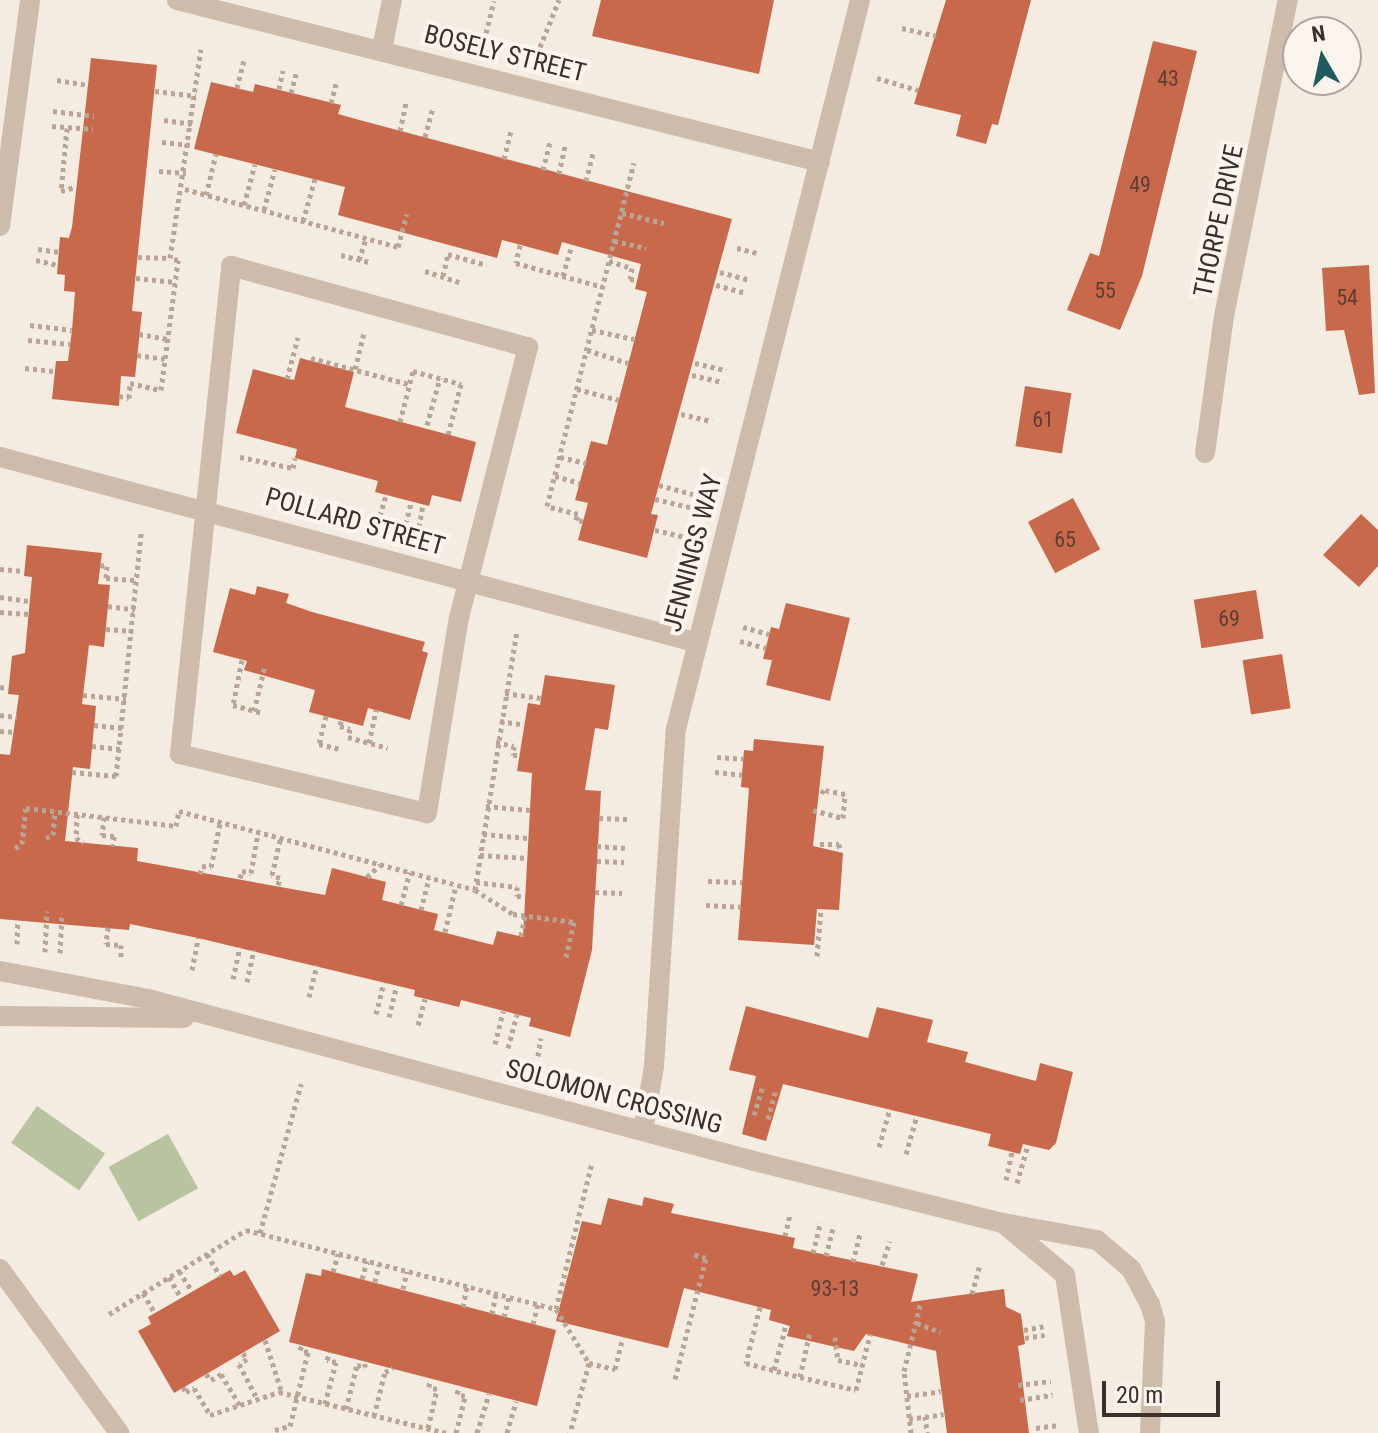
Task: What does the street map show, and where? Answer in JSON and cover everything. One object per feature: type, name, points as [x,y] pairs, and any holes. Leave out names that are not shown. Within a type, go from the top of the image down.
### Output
[{"type":"street","points":[[0,226],[30,0]]},
{"type":"street","name":"BOSELY STREET","points":[[177,0],[382,49],[820,162]]},
{"type":"street","points":[[382,49],[392,0]]},
{"type":"street","name":"JENNINGS WAY","points":[[643,1130],[654,1066],[676,729],[695,642],[860,0]]},
{"type":"street","name":"THORPE DRIVE","points":[[1205,453],[1224,316],[1288,0]]},
{"type":"street","points":[[231,266],[528,347],[467,580],[427,813],[180,754],[231,266]]},
{"type":"street","name":"POLLARD STREET","points":[[0,457],[208,508],[695,642]]},
{"type":"street","name":"SOLOMON CROSSING","points":[[0,971],[148,999],[212,1019],[1003,1223],[1097,1240],[1131,1269],[1155,1322],[1150,1433]]},
{"type":"street","name":"SOLOMON CROSSING","points":[[0,1016],[212,1019]]},
{"type":"street","points":[[1003,1223],[1065,1275],[1089,1433]]},
{"type":"street","points":[[0,1269],[119,1433]]},
{"type":"path","points":[[540,47],[559,0]]},
{"type":"path","points":[[486,33],[494,1]]},
{"type":"path","points":[[902,28],[936,36]]},
{"type":"path","points":[[170,258],[185,189],[201,49]]},
{"type":"path","points":[[237,88],[244,60]]},
{"type":"path","points":[[279,89],[283,70]]},
{"type":"path","points":[[291,93],[296,74]]},
{"type":"path","points":[[877,78],[918,90]]},
{"type":"path","points":[[57,80],[88,85]]},
{"type":"path","points":[[331,103],[336,84]]},
{"type":"path","points":[[155,91],[196,96]]},
{"type":"path","points":[[400,131],[406,103]]},
{"type":"path","points":[[425,137],[432,110]]},
{"type":"path","points":[[53,111],[94,116]]},
{"type":"path","points":[[164,120],[193,124]]},
{"type":"path","points":[[52,126],[93,129]]},
{"type":"path","points":[[67,128],[61,191],[75,187]]},
{"type":"path","points":[[504,159],[511,131]]},
{"type":"path","points":[[543,170],[550,141]]},
{"type":"path","points":[[162,142],[190,145]]},
{"type":"path","points":[[559,174],[565,145]]},
{"type":"path","points":[[586,181],[593,152]]},
{"type":"path","points":[[206,195],[216,154]]},
{"type":"path","points":[[583,521],[576,520],[578,514],[547,506],[634,163]]},
{"type":"path","points":[[244,205],[255,164]]},
{"type":"path","points":[[264,210],[275,169]]},
{"type":"path","points":[[159,171],[186,173]]},
{"type":"path","points":[[303,221],[315,179]]},
{"type":"path","points":[[185,189],[398,247],[407,214]]},
{"type":"path","points":[[621,213],[664,223]]},
{"type":"path","points":[[359,260],[366,238]]},
{"type":"path","points":[[614,241],[646,248]]},
{"type":"path","points":[[520,245],[516,263],[603,287]]},
{"type":"path","points":[[563,276],[572,245]]},
{"type":"path","points":[[737,248],[757,253]]},
{"type":"path","points":[[38,249],[59,252]]},
{"type":"path","points":[[443,276],[448,254],[486,265]]},
{"type":"path","points":[[341,255],[370,262]]},
{"type":"path","points":[[119,396],[129,398],[130,383],[161,390],[168,339],[178,260],[138,257]]},
{"type":"path","points":[[36,260],[58,265]]},
{"type":"path","points":[[609,261],[632,268],[630,279],[638,280]]},
{"type":"path","points":[[425,271],[459,282]]},
{"type":"path","points":[[720,272],[750,280]]},
{"type":"path","points":[[136,278],[175,282]]},
{"type":"path","points":[[716,285],[746,293]]},
{"type":"path","points":[[30,325],[72,330]]},
{"type":"path","points":[[355,369],[364,332],[356,330]]},
{"type":"path","points":[[592,330],[634,339]]},
{"type":"path","points":[[139,334],[168,339]]},
{"type":"path","points":[[287,379],[298,337]]},
{"type":"path","points":[[28,340],[70,344]]},
{"type":"path","points":[[587,350],[628,363]]},
{"type":"path","points":[[137,355],[165,359]]},
{"type":"path","points":[[311,358],[409,384]]},
{"type":"path","points":[[695,363],[726,370]]},
{"type":"path","points":[[25,368],[55,371]]},
{"type":"path","points":[[400,422],[413,371],[440,378],[461,384],[448,435]]},
{"type":"path","points":[[692,375],[723,382]]},
{"type":"path","points":[[427,425],[440,378]]},
{"type":"path","points":[[577,389],[619,400]]},
{"type":"path","points":[[681,414],[712,421]]},
{"type":"path","points":[[239,467],[241,456],[293,468],[295,458]]},
{"type":"path","points":[[560,457],[586,463]]},
{"type":"path","points":[[555,476],[580,483]]},
{"type":"path","points":[[659,485],[693,494]]},
{"type":"path","points":[[380,516],[386,495]]},
{"type":"path","points":[[655,499],[690,507]]},
{"type":"path","points":[[406,524],[411,502]]},
{"type":"path","points":[[419,527],[423,505]]},
{"type":"path","points":[[655,530],[682,536]]},
{"type":"path","points":[[72,772],[116,776],[141,533]]},
{"type":"path","points":[[100,565],[107,566],[106,578],[137,580]]},
{"type":"path","points":[[0,569],[24,571]]},
{"type":"path","points":[[0,597],[30,601]]},
{"type":"path","points":[[108,606],[135,610]]},
{"type":"path","points":[[0,612],[29,614]]},
{"type":"path","points":[[743,627],[769,634]]},
{"type":"path","points":[[106,629],[133,631]]},
{"type":"path","points":[[740,641],[766,648]]},
{"type":"path","points":[[242,660],[233,705],[262,713]]},
{"type":"path","points":[[254,711],[265,666]]},
{"type":"path","points":[[0,687],[8,688]]},
{"type":"path","points":[[505,693],[541,698]]},
{"type":"path","points":[[83,695],[126,699]]},
{"type":"path","points":[[369,743],[376,710]]},
{"type":"path","points":[[0,715],[17,717]]},
{"type":"path","points":[[326,716],[319,744],[340,749]]},
{"type":"path","points":[[341,721],[340,726],[350,729],[348,737],[388,748]]},
{"type":"path","points":[[500,721],[524,725]]},
{"type":"path","points":[[94,725],[122,728]]},
{"type":"path","points":[[0,731],[16,732]]},
{"type":"path","points":[[496,742],[514,746],[513,755],[520,755]]},
{"type":"path","points":[[92,746],[120,749]]},
{"type":"path","points":[[717,757],[743,759]]},
{"type":"path","points":[[715,772],[742,775]]},
{"type":"path","points":[[813,810],[843,818],[845,794],[824,790],[819,796]]},
{"type":"path","points":[[486,806],[530,810]]},
{"type":"path","points":[[46,838],[53,835],[55,811]]},
{"type":"path","points":[[77,814],[76,838],[84,843]]},
{"type":"path","points":[[104,817],[102,835],[114,836],[113,846]]},
{"type":"path","points":[[599,818],[627,819]]},
{"type":"path","points":[[200,874],[202,866],[211,867],[220,823]]},
{"type":"path","points":[[240,878],[242,871],[251,873],[258,833]]},
{"type":"path","points":[[483,834],[528,838]]},
{"type":"path","points":[[278,885],[280,878],[272,875],[280,839]]},
{"type":"path","points":[[820,844],[839,844],[840,852]]},
{"type":"path","points":[[597,846],[625,848]]},
{"type":"path","points":[[480,855],[527,858]]},
{"type":"path","points":[[597,861],[624,862]]},
{"type":"path","points":[[367,877],[377,875],[380,865]]},
{"type":"path","points":[[401,905],[410,872]]},
{"type":"path","points":[[421,910],[429,878]]},
{"type":"path","points":[[708,881],[742,882]]},
{"type":"path","points":[[476,882],[517,887],[517,896],[525,896]]},
{"type":"path","points":[[445,932],[456,885]]},
{"type":"path","points":[[475,890],[525,916],[574,922],[565,960]]},
{"type":"path","points":[[595,892],[622,893]]},
{"type":"path","points":[[706,905],[740,907]]},
{"type":"path","points":[[817,956],[821,909]]},
{"type":"path","points":[[45,953],[47,911]]},
{"type":"path","points":[[60,954],[62,913]]},
{"type":"path","points":[[521,936],[525,916]]},
{"type":"path","points":[[17,949],[18,921]]},
{"type":"path","points":[[108,927],[106,944],[121,945],[121,960]]},
{"type":"path","points":[[192,970],[198,938]]},
{"type":"path","points":[[233,979],[240,947]]},
{"type":"path","points":[[247,982],[254,950]]},
{"type":"path","points":[[309,997],[317,965]]},
{"type":"path","points":[[376,1014],[384,983]]},
{"type":"path","points":[[389,1017],[397,986]]},
{"type":"path","points":[[418,1025],[425,999]]},
{"type":"path","points":[[495,1044],[503,1011]]},
{"type":"path","points":[[508,1048],[517,1014]]},
{"type":"path","points":[[538,1056],[541,1038]]},
{"type":"path","points":[[260,1233],[301,1084]]},
{"type":"path","points":[[754,1115],[763,1086]]},
{"type":"path","points":[[768,1119],[776,1089]]},
{"type":"path","points":[[879,1147],[890,1109]]},
{"type":"path","points":[[906,1154],[917,1116]]},
{"type":"path","points":[[1017,1183],[1028,1145]]},
{"type":"path","points":[[1006,1180],[1012,1152]]},
{"type":"path","points":[[556,1309],[592,1162]]},
{"type":"path","points":[[785,1236],[790,1214]]},
{"type":"path","points":[[813,1253],[821,1222]]},
{"type":"path","points":[[826,1256],[834,1225]]},
{"type":"path","points":[[109,1314],[246,1230],[556,1309],[589,1363],[615,1369],[623,1338]]},
{"type":"path","points":[[853,1262],[860,1233]]},
{"type":"path","points":[[882,1265],[890,1241]]},
{"type":"path","points":[[207,1254],[220,1276]]},
{"type":"path","points":[[333,1272],[338,1254]]},
{"type":"path","points":[[675,1379],[706,1258],[693,1254]]},
{"type":"path","points":[[362,1279],[367,1261]]},
{"type":"path","points":[[375,1282],[379,1264]]},
{"type":"path","points":[[972,1294],[980,1265]]},
{"type":"path","points":[[179,1271],[192,1291]]},
{"type":"path","points":[[403,1289],[407,1271]]},
{"type":"path","points":[[169,1277],[181,1298]]},
{"type":"path","points":[[463,1307],[467,1286]]},
{"type":"path","points":[[143,1293],[155,1313]]},
{"type":"path","points":[[492,1314],[496,1294]]},
{"type":"path","points":[[504,1317],[509,1297]]},
{"type":"path","points":[[911,1433],[904,1371],[921,1302]]},
{"type":"path","points":[[533,1324],[538,1304]]},
{"type":"path","points":[[760,1307],[746,1363],[800,1377],[856,1390],[870,1335]]},
{"type":"path","points":[[917,1323],[940,1332]]},
{"type":"path","points":[[774,1370],[786,1325]]},
{"type":"path","points":[[1024,1330],[1045,1326]]},
{"type":"path","points":[[800,1377],[810,1331]]},
{"type":"path","points":[[1025,1338],[1045,1335]]},
{"type":"path","points":[[835,1337],[838,1360],[862,1365]]},
{"type":"path","points":[[265,1340],[282,1393]]},
{"type":"path","points":[[275,1430],[290,1426],[308,1352],[302,1345]]},
{"type":"path","points":[[325,1404],[336,1362],[327,1360],[330,1352]]},
{"type":"path","points":[[243,1353],[247,1359],[239,1364],[258,1400]]},
{"type":"path","points":[[346,1409],[357,1365],[365,1367],[365,1361]]},
{"type":"path","points":[[570,1433],[589,1363]]},
{"type":"path","points":[[374,1416],[385,1372],[393,1368]]},
{"type":"path","points":[[206,1374],[211,1380],[221,1374],[240,1406]]},
{"type":"path","points":[[428,1428],[437,1389],[429,1387],[430,1380]]},
{"type":"path","points":[[1018,1385],[1052,1381]]},
{"type":"path","points":[[183,1387],[186,1392],[194,1388],[210,1415],[282,1393],[446,1433]]},
{"type":"path","points":[[456,1433],[465,1396],[457,1394],[459,1387]]},
{"type":"path","points":[[907,1396],[941,1391]]},
{"type":"path","points":[[477,1433],[489,1394]]},
{"type":"path","points":[[1020,1400],[1054,1395]]},
{"type":"path","points":[[507,1433],[516,1401]]},
{"type":"path","points":[[909,1419],[944,1414]]},
{"type":"path","points":[[925,1416],[927,1433]]},
{"type":"path","points":[[1036,1428],[1058,1425]]},
{"type":"green space","points":[[37,1106],[105,1154],[79,1190],[11,1143]]},
{"type":"green space","points":[[168,1134],[198,1188],[139,1221],[109,1167]]},
{"type":"building","points":[[601,0],[774,0],[759,74],[592,36]]},
{"type":"building","points":[[946,0],[1031,0],[998,125],[992,124],[986,144],[956,136],[961,115],[914,104]]},
{"type":"building","points":[[1153,41],[1197,51],[1142,276],[1120,330],[1067,310],[1090,253],[1099,256]]},
{"type":"building","points":[[91,58],[157,65],[132,311],[142,312],[135,377],[121,376],[119,406],[52,399],[56,361],[68,361],[72,330],[75,292],[64,291],[65,275],[57,274],[60,237],[69,238],[72,227]]},
{"type":"building","points":[[211,82],[253,92],[255,84],[341,105],[338,114],[732,219],[651,514],[658,515],[647,558],[578,540],[588,503],[575,500],[591,441],[607,445],[647,292],[635,289],[641,264],[562,242],[558,255],[502,240],[497,258],[338,215],[345,187],[194,149]]},
{"type":"building","points":[[1369,265],[1375,393],[1359,395],[1344,330],[1326,331],[1322,268]]},
{"type":"building","points":[[300,358],[354,372],[345,407],[476,442],[461,502],[432,495],[429,506],[375,492],[378,481],[295,458],[297,449],[236,433],[253,369],[294,380]]},
{"type":"building","points":[[1025,386],[1071,393],[1062,454],[1015,446]]},
{"type":"building","points":[[1073,498],[1100,549],[1055,573],[1028,522]]},
{"type":"building","points":[[1361,514],[1378,530],[1378,566],[1359,587],[1323,555]]},
{"type":"building","points":[[27,545],[102,553],[98,584],[110,585],[104,647],[89,645],[82,704],[96,706],[90,769],[73,767],[65,841],[138,848],[137,861],[325,895],[332,868],[386,882],[382,900],[438,914],[434,930],[493,945],[497,931],[523,937],[532,773],[517,771],[528,703],[540,705],[545,675],[615,685],[608,730],[595,728],[585,790],[601,791],[592,950],[570,1037],[529,1026],[531,1018],[461,1000],[459,1007],[414,996],[415,990],[198,938],[130,924],[129,930],[0,919],[0,754],[10,755],[19,695],[8,694],[12,656],[25,653],[32,577],[24,576]]},
{"type":"building","points":[[257,586],[289,594],[286,603],[312,612],[425,642],[422,651],[428,653],[410,720],[368,708],[363,726],[309,712],[315,690],[244,670],[247,661],[213,652],[230,588],[255,595]]},
{"type":"building","points":[[1256,590],[1264,638],[1201,648],[1194,600]]},
{"type":"building","points":[[786,603],[850,618],[830,701],[766,685],[772,660],[763,659],[771,627],[779,629]]},
{"type":"building","points":[[1282,654],[1291,708],[1251,715],[1242,660]]},
{"type":"building","points":[[754,739],[824,746],[813,846],[843,853],[839,910],[817,909],[814,945],[738,940],[749,788],[741,787],[744,750],[753,751]]},
{"type":"building","points":[[746,1006],[868,1038],[877,1007],[933,1020],[927,1042],[968,1052],[965,1062],[1036,1081],[1040,1063],[1073,1072],[1056,1143],[1049,1150],[1023,1144],[1020,1154],[988,1146],[991,1134],[783,1084],[766,1141],[742,1134],[756,1076],[729,1070]]},
{"type":"building","points":[[644,1197],[674,1204],[671,1213],[795,1238],[793,1248],[918,1274],[911,1302],[1004,1289],[1006,1307],[1021,1314],[1025,1344],[1018,1346],[1029,1433],[947,1433],[936,1351],[866,1334],[854,1351],[787,1336],[790,1326],[769,1320],[771,1310],[684,1288],[668,1348],[556,1321],[582,1221],[601,1225],[608,1198],[642,1206]]},
{"type":"building","points":[[322,1269],[556,1330],[537,1406],[289,1342],[306,1273],[321,1276]]},
{"type":"building","points":[[230,1270],[234,1276],[245,1270],[280,1331],[174,1393],[138,1331],[151,1324],[148,1317]]}]
